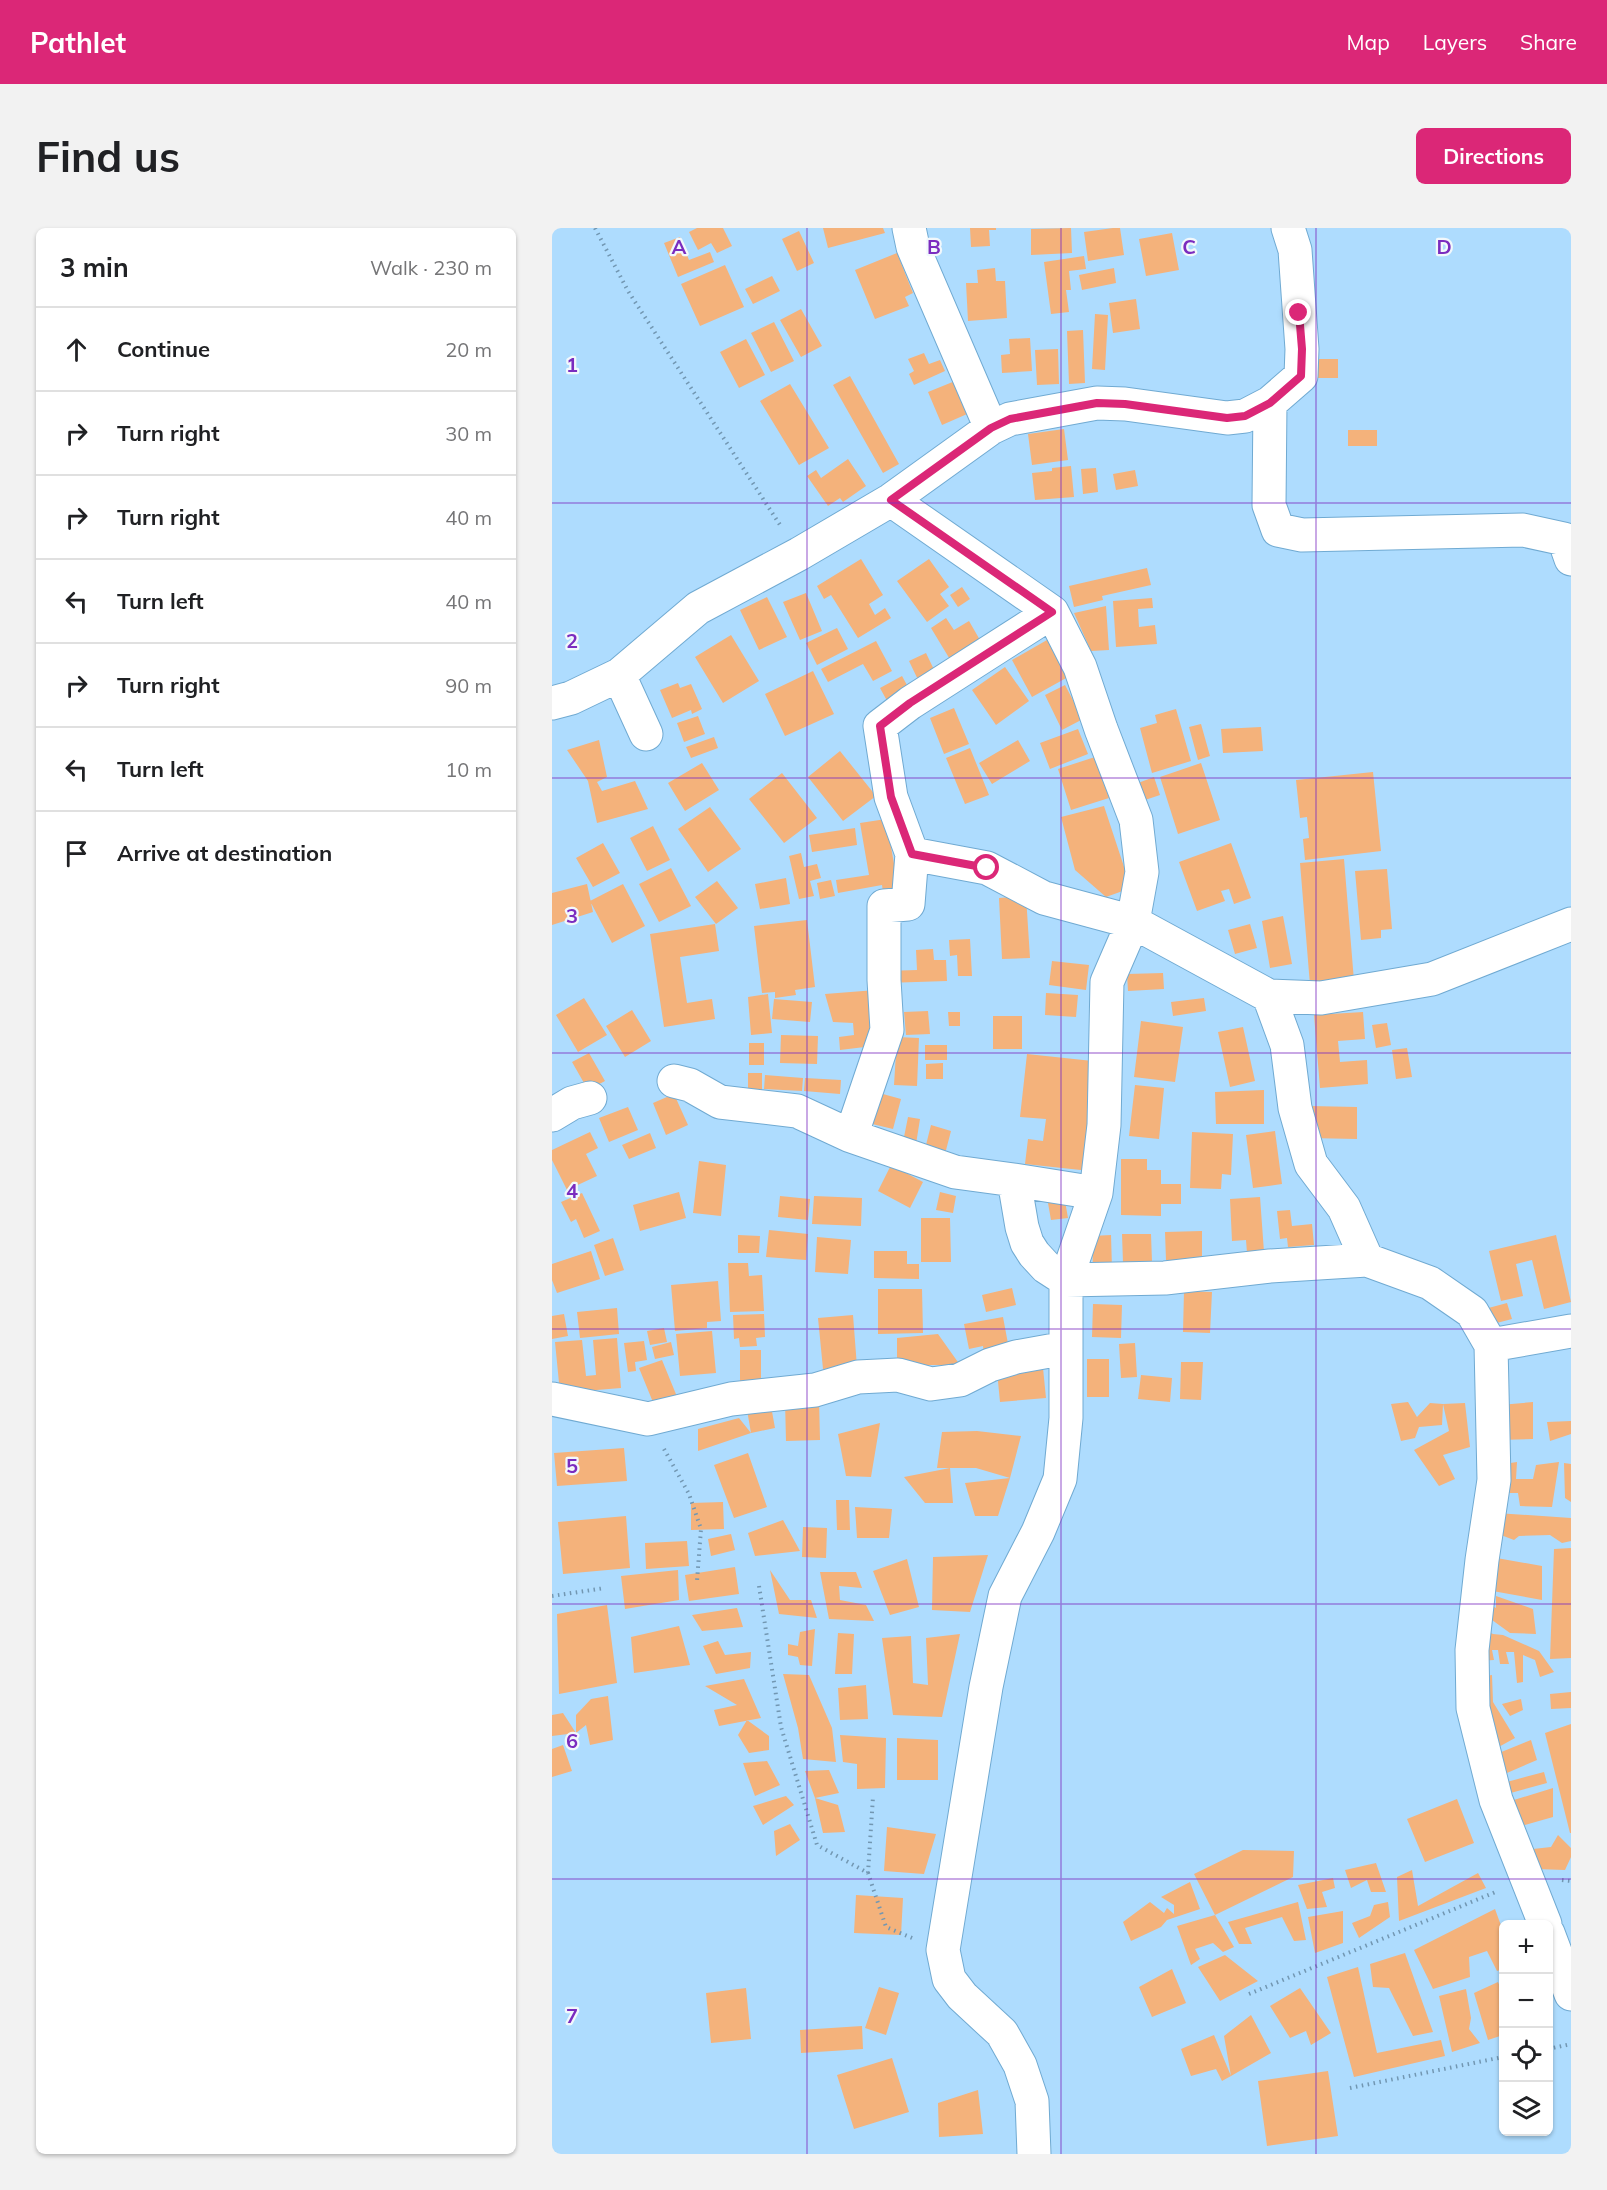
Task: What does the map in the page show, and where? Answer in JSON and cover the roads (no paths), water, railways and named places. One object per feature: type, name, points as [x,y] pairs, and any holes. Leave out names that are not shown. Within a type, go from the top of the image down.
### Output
[{"type":"street","points":[[909,228],[913,247],[991,428]]},
{"type":"street","points":[[552,703],[571,698],[619,675],[698,608],[799,554],[891,500],[991,428],[1010,419],[1097,403],[1125,404],[1227,418],[1245,416],[1270,403],[1301,376],[1302,349],[1295,249],[1288,228]]},
{"type":"street","points":[[1270,403],[1269,505],[1278,530],[1302,535],[1523,530],[1564,539],[1571,559]]},
{"type":"street","points":[[891,500],[1052,612],[1080,667],[1136,820],[1142,872],[1133,922],[1107,982],[1104,1125],[1096,1192],[1066,1280],[1066,1418],[1060,1479],[1038,1532],[1005,1596],[986,1687],[944,1950],[950,1979],[962,1996],[1002,2033],[1020,2065],[1032,2101],[1034,2154]]},
{"type":"street","points":[[851,1136],[887,1030],[884,906],[908,904],[912,854],[891,797],[880,726],[910,703],[1052,612]]},
{"type":"street","points":[[619,675],[646,734]]},
{"type":"street","points":[[912,854],[987,868],[1044,898],[1133,922],[1269,996],[1321,998],[1432,979],[1571,924]]},
{"type":"street","points":[[1269,996],[1287,1045],[1295,1108],[1311,1164],[1344,1208],[1366,1260]]},
{"type":"street","points":[[674,1081],[690,1085],[720,1102],[797,1112],[851,1136],[955,1172],[1096,1192]]},
{"type":"street","points":[[552,1115],[572,1103],[590,1098]]},
{"type":"street","points":[[1014,1180],[1027,1243],[1046,1267],[1066,1280],[1165,1278],[1270,1266],[1366,1260],[1430,1283],[1472,1312],[1491,1345],[1494,1480],[1472,1650],[1473,1708],[1496,1800],[1544,1920]]},
{"type":"street","points":[[1491,1345],[1571,1331]]},
{"type":"street","points":[[552,1399],[648,1419],[731,1399],[815,1390],[858,1377],[898,1375],[931,1384],[960,1380],[990,1365],[1016,1357],[1066,1348]]},
{"type":"street","points":[[1553,1946],[1571,1994]]}]
